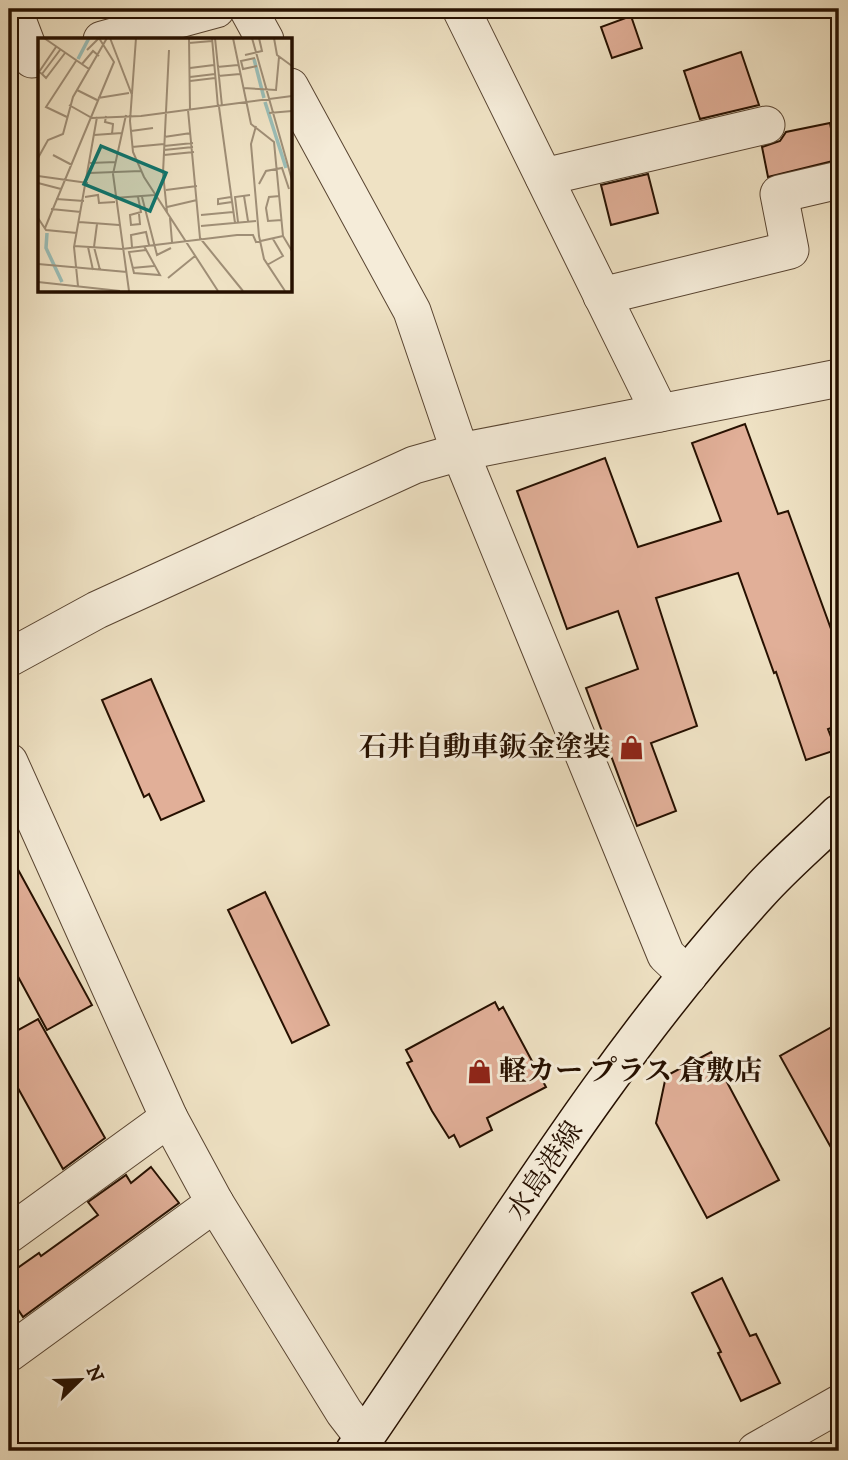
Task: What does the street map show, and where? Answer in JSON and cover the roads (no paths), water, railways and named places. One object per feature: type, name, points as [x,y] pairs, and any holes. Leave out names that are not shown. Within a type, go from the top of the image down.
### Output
[{"type":"main road","name":"水島港線","points":[[360,1445],[605,1082],[688,976],[760,891],[839,814]]},
{"type":"street","points":[[13,9],[27,61]]},
{"type":"street","points":[[109,38],[216,9]]},
{"type":"street","points":[[248,9],[264,38]]},
{"type":"street","points":[[461,9],[660,413]]},
{"type":"street","points":[[292,91],[412,310],[460,452],[666,955],[688,976]]},
{"type":"street","points":[[544,177],[766,125]]},
{"type":"street","points":[[602,296],[790,250],[779,194],[839,180]]},
{"type":"street","points":[[9,658],[97,610],[414,465],[460,452],[839,378]]},
{"type":"street","points":[[9,762],[21,825],[169,1118],[215,1203],[344,1412],[360,1445]]},
{"type":"street","points":[[9,1234],[169,1118]]},
{"type":"street","points":[[9,1353],[215,1203]]},
{"type":"street","points":[[756,1451],[839,1405]]},
{"type":"place","name":"石井自動車鈑金塗装","points":[[631,747]]},
{"type":"place","name":"軽カー プラス 倉敷店","points":[[479,1071]]}]
